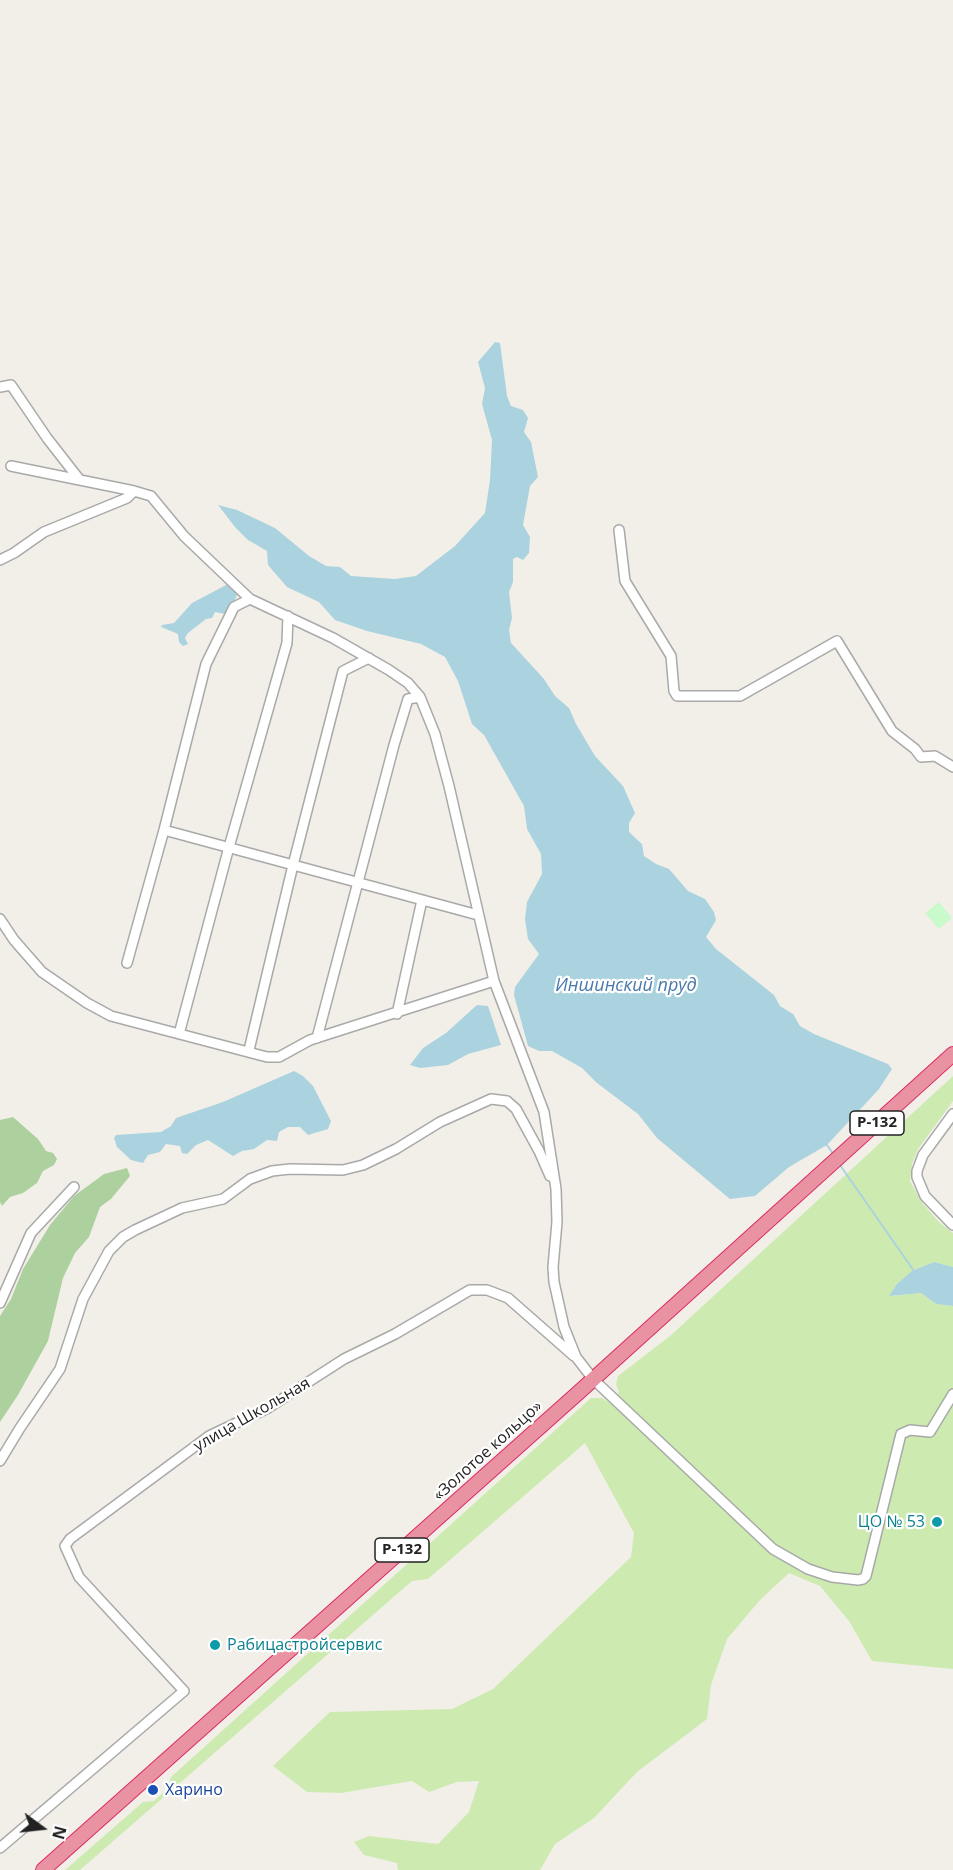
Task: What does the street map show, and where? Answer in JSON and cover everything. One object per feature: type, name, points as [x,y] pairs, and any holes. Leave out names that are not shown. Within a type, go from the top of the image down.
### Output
[{"type":"highway","name":"«Золотое кольцо»","points":[[43,1870],[953,1054]]},
{"type":"street","points":[[0,387],[11,385],[47,438],[79,479]]},
{"type":"street","points":[[11,466],[151,496],[184,536],[250,598],[369,658],[408,683],[420,697],[435,734],[450,786],[494,981],[544,1112],[556,1189],[554,1282],[564,1327],[576,1358],[593,1379],[773,1549],[791,1561],[817,1573],[858,1580],[863,1580],[866,1576],[901,1434],[910,1430],[930,1432],[953,1394]]},
{"type":"street","points":[[0,560],[44,532],[127,498],[134,491]]},
{"type":"street","points":[[619,530],[625,581],[671,656],[674,691],[677,696],[740,696],[837,641],[892,731],[915,749],[921,757],[935,756],[953,767]]},
{"type":"street","points":[[127,963],[206,664],[234,607],[250,598]]},
{"type":"street","points":[[179,1034],[287,643],[288,616]]},
{"type":"street","points":[[249,1050],[293,865],[343,671],[369,658]]},
{"type":"street","points":[[317,1038],[408,699],[420,697]]},
{"type":"street","points":[[164,830],[478,915]]},
{"type":"street","points":[[397,1014],[422,900]]},
{"type":"street","points":[[0,919],[14,940],[42,972],[87,1003],[123,1020],[249,1050],[267,1057],[279,1057],[317,1038],[494,981]]},
{"type":"street","points":[[0,1461],[60,1369],[83,1299],[109,1251],[135,1230],[182,1208],[223,1199],[250,1179],[272,1172],[290,1169],[334,1171],[356,1168],[396,1149],[440,1122],[491,1100],[507,1101],[519,1113],[556,1189]]},
{"type":"street","points":[[953,1114],[923,1155],[917,1171],[917,1177],[926,1196],[953,1225]]},
{"type":"street","points":[[0,1303],[31,1233],[74,1187]]},
{"type":"street","name":"улица Школьная","points":[[0,1848],[184,1691],[80,1579],[65,1546],[69,1539],[209,1436],[268,1408],[344,1359],[395,1334],[470,1290],[487,1290],[508,1298],[576,1358]]},
{"type":"green space","points":[[939,902],[952,918],[939,929],[925,913]]},
{"type":"green space","points":[[953,1076],[953,1101],[918,1149],[912,1164],[910,1181],[923,1204],[940,1223],[953,1233],[953,1267],[934,1262],[913,1271],[897,1284],[890,1296],[921,1293],[936,1304],[953,1306],[953,1669],[872,1661],[849,1621],[820,1586],[789,1573],[760,1600],[727,1639],[711,1685],[707,1719],[637,1772],[594,1818],[555,1844],[540,1870],[398,1870],[397,1863],[364,1855],[354,1842],[369,1836],[438,1844],[469,1812],[479,1781],[457,1782],[429,1792],[412,1781],[341,1793],[307,1792],[273,1766],[330,1712],[452,1709],[493,1689],[631,1557],[634,1533],[585,1443],[428,1579],[412,1581],[80,1870],[65,1870],[143,1802],[154,1801],[167,1789],[171,1777],[591,1398],[602,1398],[610,1403],[619,1392],[616,1384],[618,1376],[670,1336]]},
{"type":"green space","points":[[13,1117],[38,1139],[46,1151],[53,1153],[57,1159],[54,1165],[43,1171],[37,1183],[23,1193],[10,1197],[2,1206],[0,1202],[0,1120]]},
{"type":"green space","points":[[127,1168],[130,1176],[111,1199],[100,1207],[89,1237],[75,1253],[63,1278],[48,1341],[0,1422],[0,1316],[11,1299],[23,1269],[50,1225],[74,1196],[104,1174]]},
{"type":"water","name":"Иншинский пруд","points":[[495,342],[500,343],[507,396],[511,406],[523,410],[528,418],[524,432],[531,442],[538,477],[530,486],[523,525],[530,537],[529,553],[523,560],[517,557],[513,559],[513,582],[509,592],[512,618],[509,630],[511,643],[544,679],[555,696],[569,708],[595,756],[623,786],[635,813],[629,823],[629,832],[642,844],[644,856],[669,869],[688,891],[705,899],[714,912],[716,920],[706,937],[716,949],[774,995],[780,1006],[793,1014],[800,1026],[888,1064],[892,1069],[879,1089],[827,1145],[789,1167],[755,1196],[730,1199],[657,1138],[638,1114],[597,1083],[582,1068],[552,1051],[539,1051],[528,1046],[514,995],[515,987],[539,954],[528,939],[525,919],[527,902],[542,874],[541,854],[527,829],[524,806],[484,735],[472,724],[458,681],[445,657],[421,644],[367,631],[335,620],[319,602],[287,587],[268,565],[267,551],[248,540],[218,505],[237,510],[275,528],[309,556],[326,566],[340,567],[351,576],[395,579],[416,576],[455,546],[485,513],[490,480],[492,440],[482,404],[485,388],[478,362]]},
{"type":"water","points":[[230,583],[237,590],[237,595],[230,611],[225,614],[215,612],[212,618],[206,619],[188,633],[185,638],[188,644],[183,646],[179,642],[178,634],[161,627],[174,623],[192,603]]},
{"type":"water","points":[[477,1005],[488,1006],[501,1045],[468,1054],[448,1065],[420,1068],[410,1065],[423,1048],[446,1033]]},
{"type":"water","points":[[294,1071],[313,1086],[331,1121],[328,1129],[308,1135],[300,1127],[288,1127],[279,1132],[277,1141],[267,1140],[254,1149],[242,1151],[233,1156],[208,1140],[196,1145],[187,1154],[182,1153],[180,1146],[166,1144],[160,1152],[148,1155],[143,1163],[131,1160],[117,1147],[114,1138],[116,1135],[161,1132],[171,1126],[176,1118],[223,1102]]},
{"type":"water","points":[[934,1262],[953,1267],[953,1306],[936,1304],[921,1293],[889,1296],[897,1284],[912,1271]]},
{"type":"waterway","points":[[827,1145],[834,1155]]},
{"type":"waterway","points":[[840,1165],[914,1271]]},
{"type":"place","name":"ЦО № 53","points":[[937,1522]]},
{"type":"place","name":"Рабицастройсервис","points":[[215,1645]]},
{"type":"place","name":"Харино","points":[[153,1790]]}]
